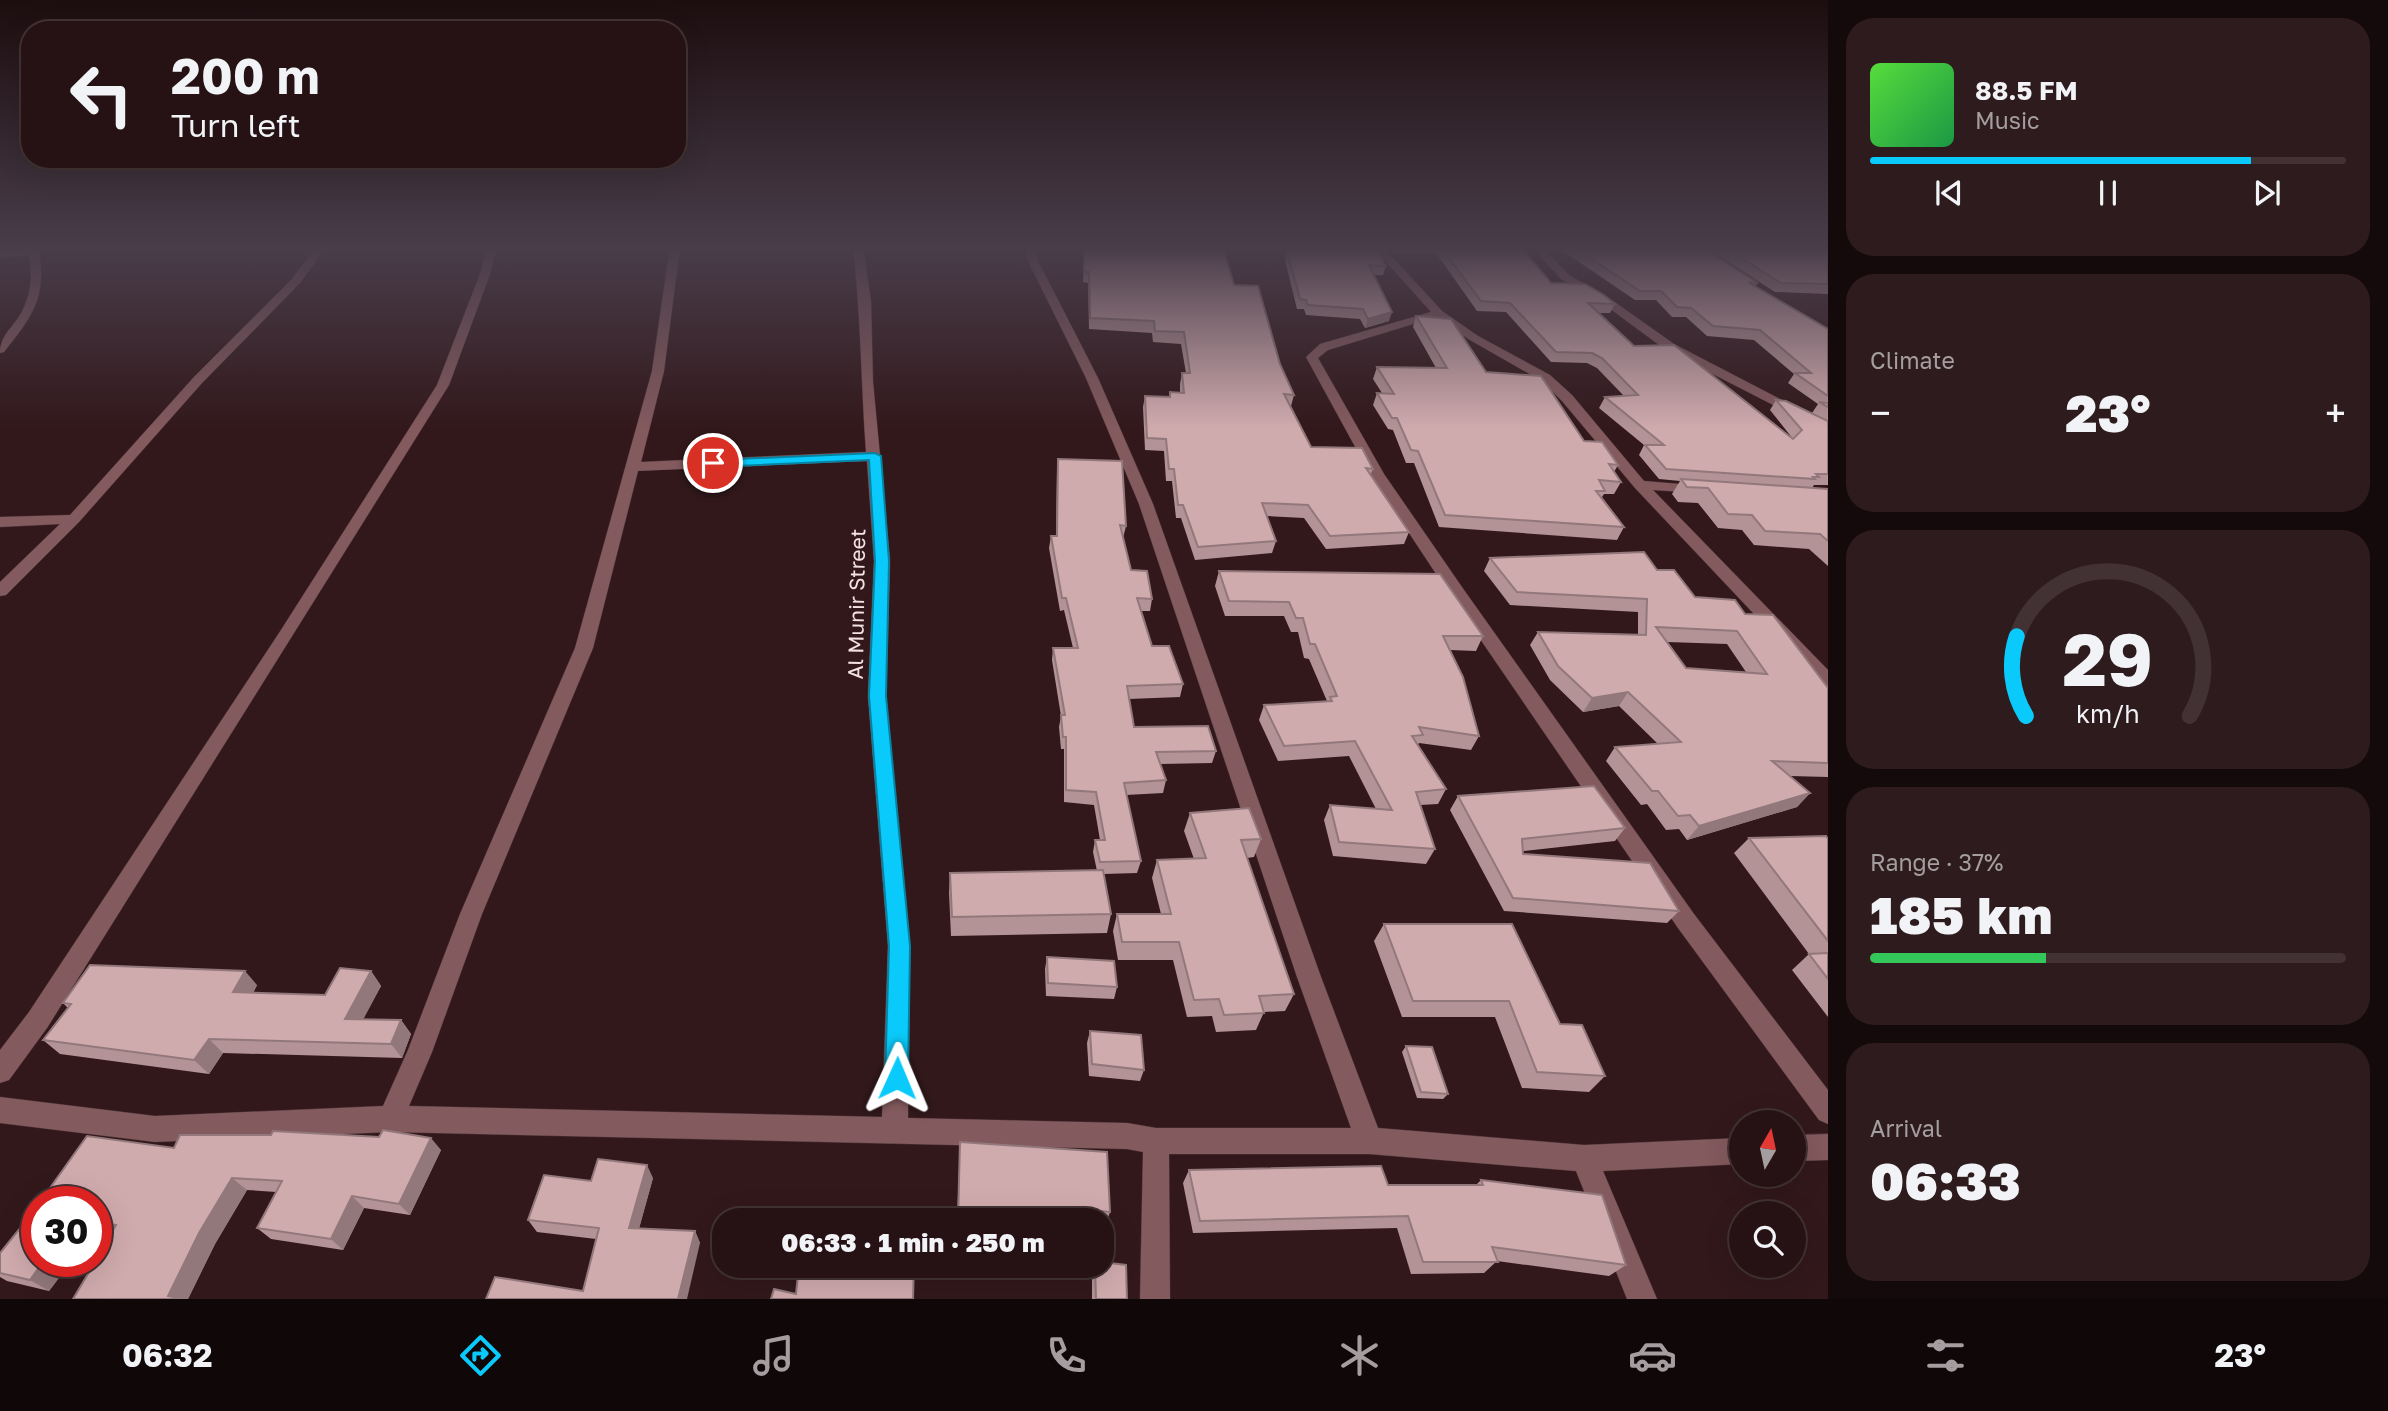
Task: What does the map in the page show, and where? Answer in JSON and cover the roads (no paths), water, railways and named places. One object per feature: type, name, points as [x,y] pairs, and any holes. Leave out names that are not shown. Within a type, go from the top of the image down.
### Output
[{"type":"street","points":[[0,349],[29,314],[31,308]]},
{"type":"street","points":[[0,591],[74,519],[198,380],[270,308]]},
{"type":"street","points":[[0,1071],[38,1020],[272,658],[443,385],[472,308]]},
{"type":"street","points":[[391,1119],[471,914],[584,648],[659,371],[667,308]]},
{"type":"street","name":"Al Munir Street","points":[[865,308],[867,382],[882,561],[877,696],[900,946],[895,1130]]},
{"type":"street","points":[[1057,308],[1092,377],[1146,504],[1309,977],[1369,1141]]},
{"type":"street","points":[[1433,308],[1474,338],[1546,378],[1567,398],[1640,485],[1828,681]]},
{"type":"street","points":[[1614,308],[1670,347],[1828,429]]},
{"type":"street","points":[[1438,313],[1324,347],[1312,356],[1377,474],[1458,594],[1686,921],[1828,1111]]},
{"type":"street","points":[[632,467],[875,456]]},
{"type":"street","points":[[1640,485],[1721,491]]},
{"type":"street","points":[[0,522],[74,519]]},
{"type":"street","points":[[0,1110],[155,1129],[391,1119],[1127,1136],[1156,1141],[1369,1141],[1584,1158],[1729,1152]]},
{"type":"street","points":[[1155,1299],[1156,1141]]},
{"type":"street","points":[[1806,1148],[1828,1147]]},
{"type":"street","points":[[1584,1158],[1643,1299]]}]
